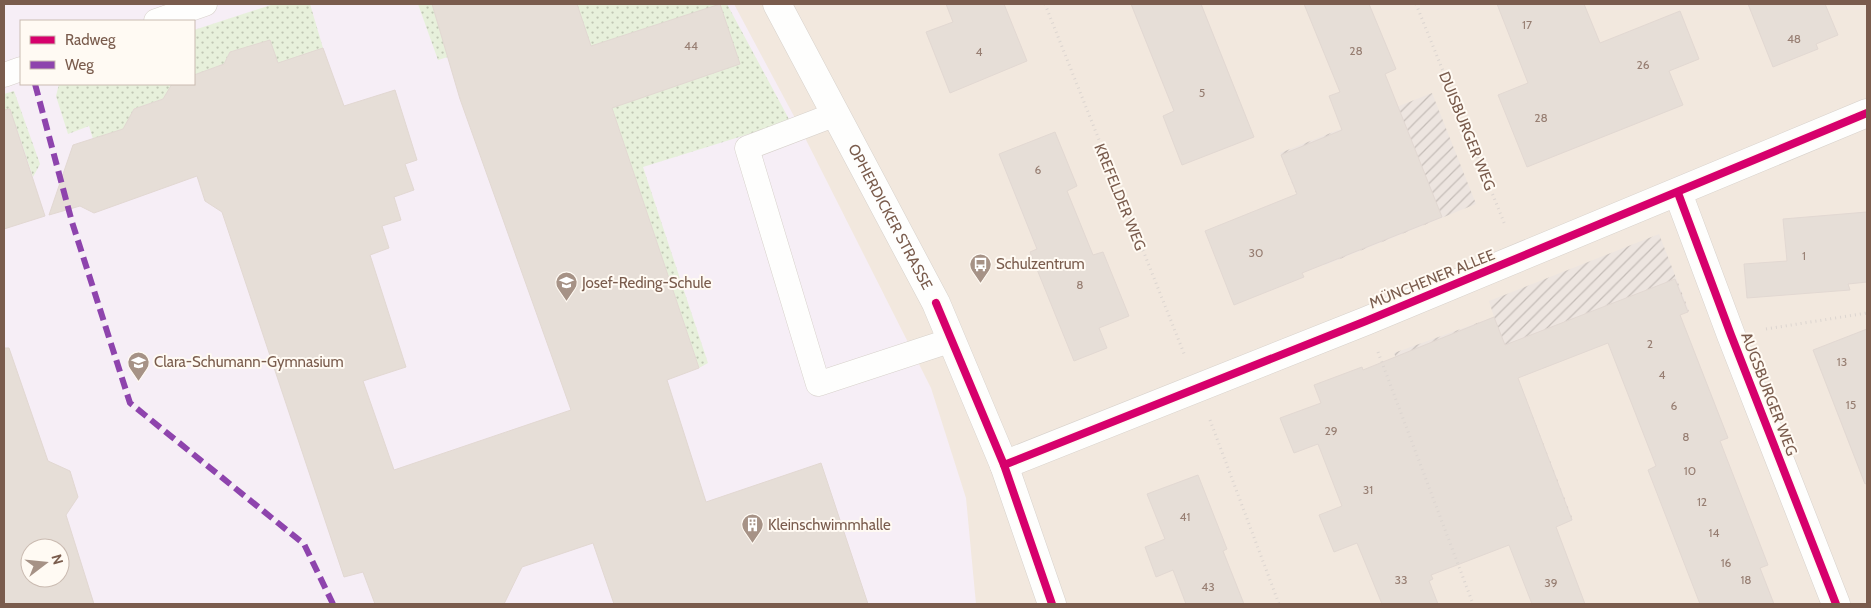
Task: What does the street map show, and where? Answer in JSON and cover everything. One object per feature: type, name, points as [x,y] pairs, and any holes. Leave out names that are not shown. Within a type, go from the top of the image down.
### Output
[{"type":"street","name":"OPHERDICKER STRASSE","points":[[777,4],[936,303],[1004,465],[1052,604]]},
{"type":"street","name":"MÜNCHENER ALLEE","points":[[1004,465],[1366,321],[1867,113]]},
{"type":"street","name":"AUGSBURGER WEG","points":[[1678,193],[1730,335],[1836,604]]},
{"type":"lane","points":[[159,20],[205,4]]},
{"type":"lane","points":[[4,75],[20,69]]},
{"type":"lane","points":[[836,114],[747,148],[818,384],[952,340]]},
{"type":"path","points":[[1198,389],[1279,604]]},
{"type":"shaded area","points":[[4,4],[1867,4],[1867,604],[4,604]]},
{"type":"shaded area","name":"Josef-Reding-Schule","points":[[4,4],[734,4],[796,120],[931,388],[966,498],[976,604],[4,604]]},
{"type":"shaded area","points":[[1432,93],[1476,204],[1325,265],[1280,153]]},
{"type":"shaded area","points":[[1659,234],[1689,311],[1518,378],[1573,520],[1474,556],[1394,353],[1494,317],[1489,301]]},
{"type":"green space","points":[[274,4],[310,4],[323,48],[278,63],[270,41],[230,52],[224,64],[195,75],[195,30]]},
{"type":"green space","points":[[418,4],[432,4],[451,56],[438,60]]},
{"type":"green space","points":[[577,4],[727,4],[790,121],[643,167],[708,363],[699,368]]},
{"type":"green space","points":[[59,85],[172,85],[169,90],[171,96],[134,109],[129,119],[131,127],[93,139],[89,126],[68,134],[56,96]]},
{"type":"green space","points":[[14,91],[40,164],[33,177],[16,126],[4,130],[4,94]]},
{"type":"building","points":[[432,4],[577,4],[591,46],[720,4],[740,64],[612,108],[699,368],[667,380],[706,502],[821,463],[868,604],[614,604],[593,543],[522,567],[504,604],[375,604],[363,572],[344,577],[222,212],[205,201],[197,176],[94,213],[80,206],[49,215],[73,145],[123,129],[134,109],[163,99],[171,85],[195,85],[195,75],[224,64],[230,52],[270,40],[278,63],[323,48],[344,106],[395,90],[417,160],[405,164],[414,190],[394,197],[401,220],[382,226],[389,248],[370,255],[406,367],[363,381],[394,470],[571,410],[460,99]]},
{"type":"building","points":[[946,4],[1004,4],[1027,61],[950,93],[926,32],[953,22]]},
{"type":"building","points":[[1131,4],[1201,4],[1254,137],[1182,165],[1163,116],[1174,111]]},
{"type":"building","points":[[1304,4],[1369,4],[1396,69],[1385,74],[1442,217],[1302,273],[1304,277],[1234,305],[1205,231],[1297,194],[1281,155],[1342,130],[1329,96],[1340,92]]},
{"type":"building","points":[[1497,4],[1584,4],[1600,43],[1680,11],[1699,59],[1669,71],[1683,105],[1527,167],[1498,95],[1528,83]]},
{"type":"building","points":[[1748,4],[1825,4],[1838,35],[1816,44],[1818,49],[1773,67]]},
{"type":"building","points":[[10,109],[45,216],[4,229],[4,110]]},
{"type":"building","points":[[1055,132],[1077,186],[1067,191],[1093,255],[1103,252],[1129,316],[1099,328],[1107,348],[1074,361],[1030,252],[1037,249],[999,154]]},
{"type":"building","points":[[1867,212],[1867,282],[1848,284],[1850,290],[1747,298],[1744,264],[1787,261],[1783,219]]},
{"type":"building","points":[[1675,279],[1688,312],[1680,315],[1728,438],[1720,441],[1768,565],[1760,568],[1774,604],[1700,604],[1648,470],[1656,466],[1608,343],[1518,378],[1572,520],[1556,527],[1585,604],[1532,604],[1509,545],[1431,575],[1433,579],[1429,581],[1438,604],[1382,604],[1357,543],[1334,552],[1319,515],[1342,506],[1318,444],[1294,453],[1280,418],[1321,403],[1314,385],[1362,367],[1363,370],[1494,317],[1505,345]]},
{"type":"building","points":[[1867,329],[1867,483],[1865,484],[1813,350]]},
{"type":"building","points":[[4,348],[9,348],[48,461],[70,471],[78,497],[66,515],[94,604],[4,604]]},
{"type":"building","points":[[1198,475],[1227,549],[1223,551],[1244,604],[1186,604],[1173,570],[1156,577],[1145,547],[1165,539],[1147,494]]},
{"type":"marked path","points":[[35,85],[72,222],[130,403],[304,544],[333,604]]},
{"type":"cycle path","points":[[1004,465],[1366,321],[1867,113]]},
{"type":"cycle path","points":[[1678,193],[1836,604]]},
{"type":"cycle path","points":[[936,303],[1004,465],[1052,604]]},
{"type":"place","name":"Schulzentrum","points":[[980,283]]},
{"type":"place","name":"Josef-Reding-Schule","points":[[566,302]]},
{"type":"place","name":"Clara-Schumann-Gymnasium","points":[[138,381]]},
{"type":"place","name":"Kleinschwimmhalle","points":[[752,544]]}]
